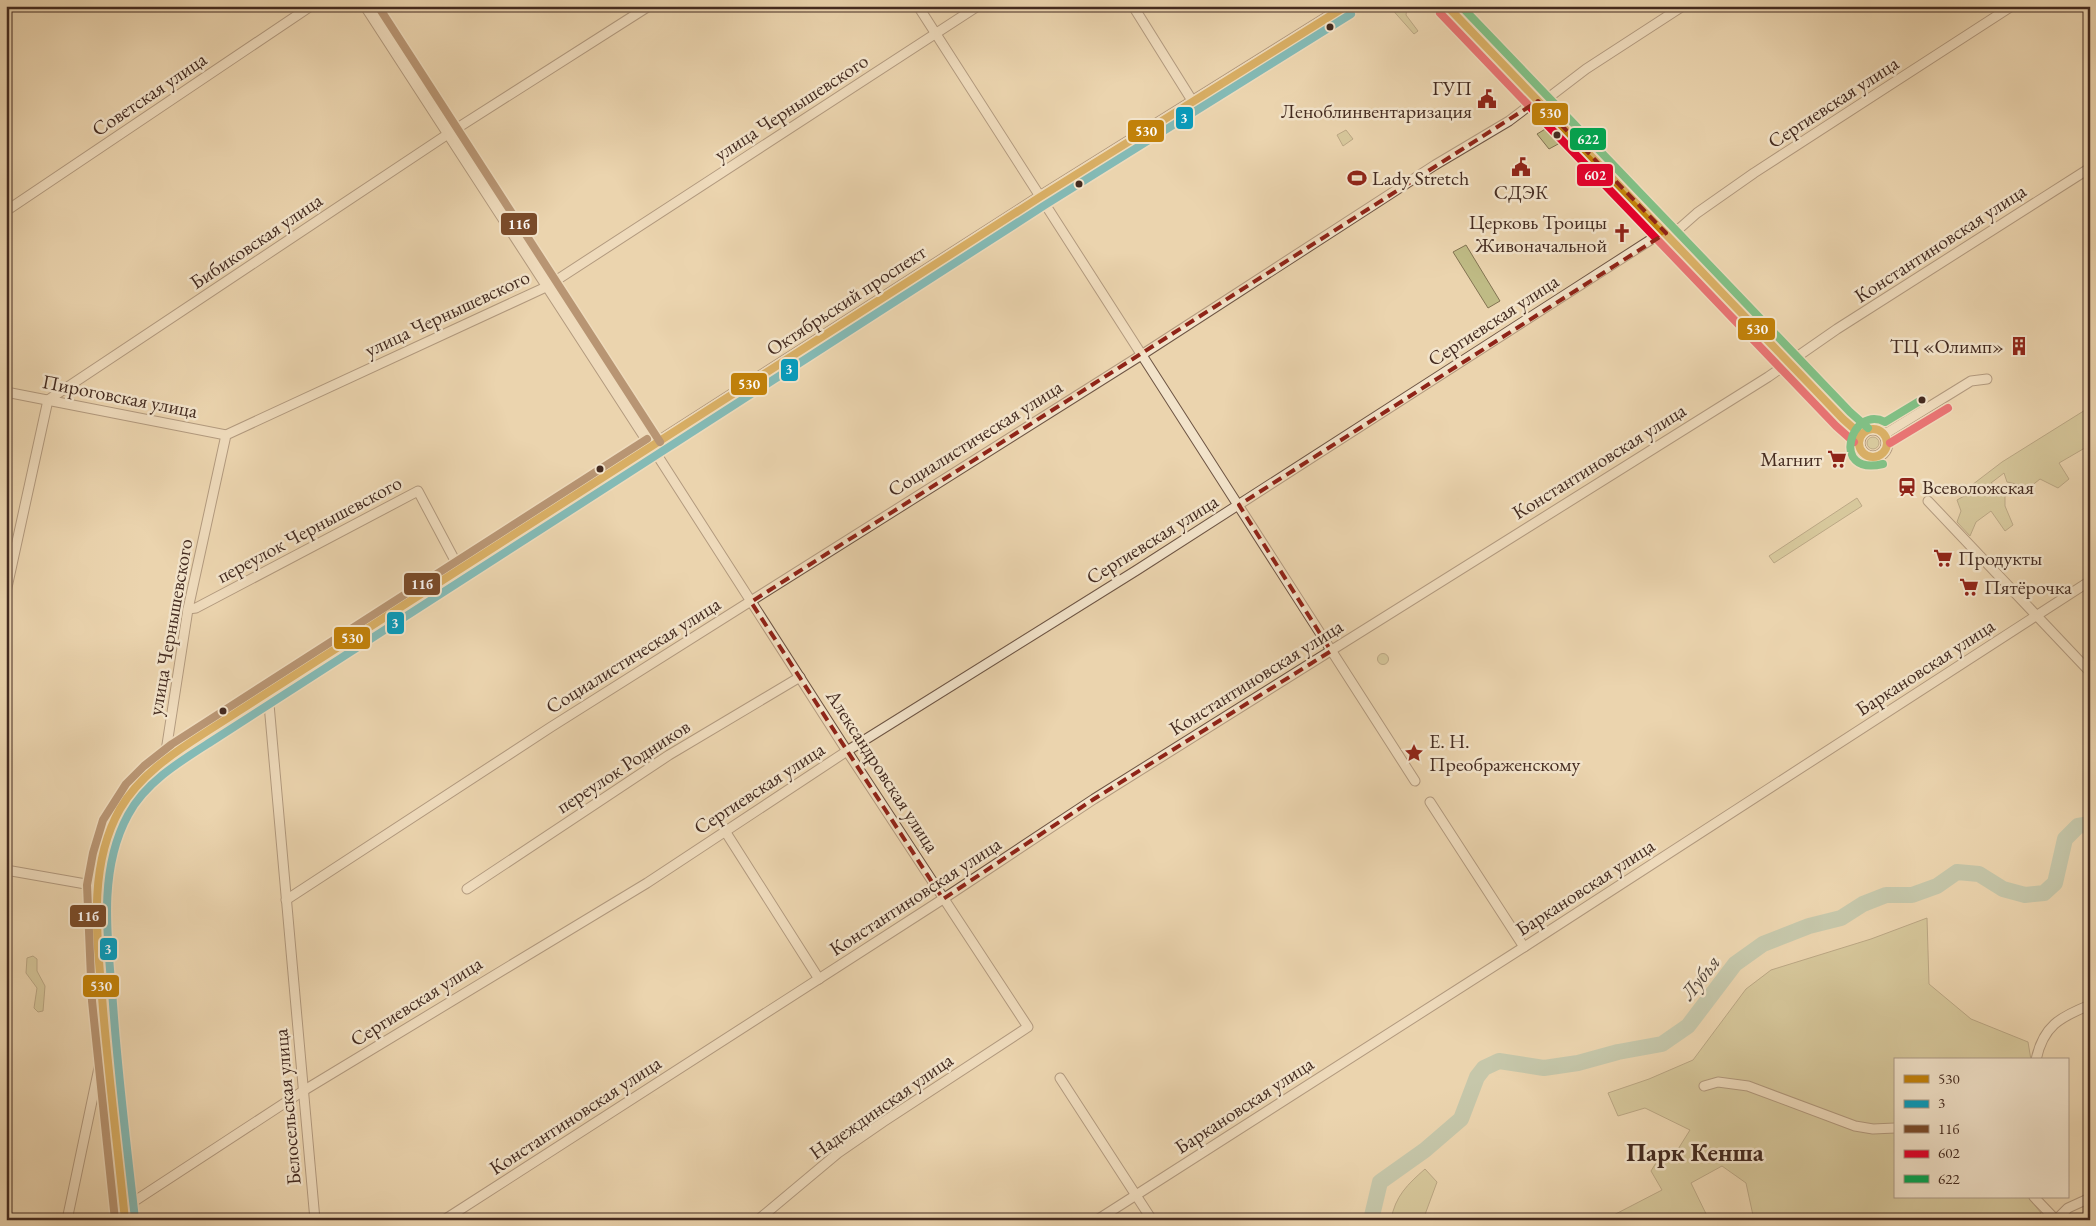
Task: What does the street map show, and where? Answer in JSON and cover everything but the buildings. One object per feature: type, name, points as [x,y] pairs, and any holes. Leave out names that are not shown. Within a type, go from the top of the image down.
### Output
[{"type":"street","name":"Советская улица","points":[[6,211],[311,6]]},
{"type":"street","name":"Александровская улица","points":[[366,6],[546,287],[652,447],[846,751],[1028,1027]]},
{"type":"street","name":"Бибиковская улица","points":[[48,400],[448,134],[649,6]]},
{"type":"street","points":[[918,6],[1415,781]]},
{"type":"street","name":"улица Чернышевского","points":[[162,764],[166,751],[188,609],[226,435],[546,287],[978,6]]},
{"type":"street","points":[[1133,6],[1193,102]]},
{"type":"street","name":"Октябрьский проспект","points":[[125,1214],[102,1000],[97,886],[102,856],[112,825],[133,791],[162,764],[268,693],[1040,197],[1346,6]]},
{"type":"street","points":[[1447,6],[1843,419],[1862,435]]},
{"type":"street","name":"Социалистическая улица","points":[[286,900],[551,727],[1142,354],[1435,165],[1509,121],[1538,101],[1552,95],[1586,69],[1683,6]]},
{"type":"street","name":"Сергиевская улица","points":[[125,1214],[303,1091],[647,882],[846,751],[1239,505],[1639,247],[1680,228],[1697,213],[1754,173],[2012,6]]},
{"type":"street","name":"Константиновская улица","points":[[444,1220],[944,899],[1102,793],[1789,362],[1837,329],[2090,168]]},
{"type":"street","points":[[1885,434],[1971,382],[1987,379]]},
{"type":"street","name":"Пироговская улица","points":[[6,392],[226,435]]},
{"type":"street","points":[[6,592],[48,400]]},
{"type":"street","points":[[1876,428],[1885,434],[1886,447],[1881,454],[1873,457],[1865,456],[1860,451],[1859,443],[1862,435],[1868,430],[1876,428]]},
{"type":"street","name":"переулок Чернышевского","points":[[188,609],[196,608],[418,491],[460,570]]},
{"type":"street","points":[[1928,501],[2090,672]]},
{"type":"street","name":"Баркановская улица","points":[[1097,1220],[2090,581]]},
{"type":"street","name":"переулок Родников","points":[[467,889],[668,755],[800,677]]},
{"type":"street","name":"Белосельская улица","points":[[268,693],[315,1220]]},
{"type":"street","points":[[1430,802],[1524,947]]},
{"type":"street","points":[[725,831],[820,979]]},
{"type":"street","points":[[6,870],[97,886]]},
{"type":"street","points":[[2036,1058],[2039,1044],[2049,1029],[2062,1018],[2090,1005]]},
{"type":"street","name":"Надеждинская улица","points":[[758,1220],[838,1154],[883,1122],[1028,1027]]},
{"type":"street","points":[[67,1220],[106,1032]]},
{"type":"street","points":[[1060,1078],[1152,1220]]},
{"type":"street","points":[[1704,1086],[1718,1082],[1748,1086],[1855,1126],[1894,1128]]},
{"type":"street","points":[[2035,1198],[2056,1220],[2068,1208],[2090,1198]]},
{"type":"highlighted area","points":[[1538,101],[1666,233],[1239,505],[1331,651],[1094,799],[943,899],[751,602]]},
{"type":"shaded area","points":[[1389,6],[1407,6],[1406,15],[1418,31],[1414,34]]},
{"type":"shaded area","points":[[1547,128],[1560,143],[1549,149],[1537,134]]},
{"type":"shaded area","points":[[1346,130],[1353,139],[1343,146],[1337,135]]},
{"type":"shaded area","points":[[1466,245],[1500,301],[1488,308],[1453,252]]},
{"type":"shaded area","points":[[2090,407],[2090,445],[2059,463],[2069,479],[2058,488],[2040,479],[2030,487],[2007,482],[2004,473],[1991,483],[2005,493],[2005,506],[2013,525],[2005,531],[1991,511],[1976,522],[1970,536],[1957,522],[1961,511],[1957,500],[1966,495],[1968,488],[2002,462]]},
{"type":"shaded area","points":[[1875,437],[1878,438],[1878,448],[1871,449],[1868,448],[1867,441],[1868,438]]},
{"type":"shaded area","points":[[1857,498],[1862,506],[1774,563],[1769,556]]},
{"type":"shaded area","points":[[1383,653],[1389,659],[1383,665],[1377,659]]},
{"type":"shaded area","points":[[1927,918],[1929,984],[1971,1019],[2028,1042],[2031,1058],[1894,1058],[1894,1198],[2029,1198],[2041,1213],[2036,1220],[1754,1220],[1746,1183],[1722,1166],[1691,1183],[1709,1220],[1604,1220],[1662,1190],[1651,1171],[1662,1153],[1675,1154],[1690,1130],[1645,1108],[1618,1116],[1608,1093],[1649,1079],[1693,1060],[1746,989],[1771,970],[1871,939]]},
{"type":"shaded area","points":[[33,956],[37,959],[37,971],[45,986],[43,1011],[38,1012],[34,1008],[37,988],[26,973],[27,958]]},
{"type":"shaded area","points":[[1425,1169],[1437,1182],[1423,1220],[1391,1220],[1403,1191]]},
{"type":"waterway","name":"Лубья","points":[[1371,1220],[1380,1182],[1425,1150],[1461,1119],[1477,1077],[1484,1068],[1499,1061],[1544,1068],[1578,1063],[1618,1052],[1662,1044],[1688,1026],[1735,964],[1763,944],[1809,926],[1841,918],[1863,904],[1886,895],[1912,895],[1937,886],[1957,872],[1979,874],[2003,889],[2025,895],[2044,893],[2055,883],[2065,839],[2078,826],[2090,824]]},
{"type":"transit line","name":"11б","points":[[378,6],[660,442]]},
{"type":"transit line","name":"530","points":[[125,1220],[105,1036],[97,933],[98,882],[102,856],[109,832],[120,809],[146,776],[203,734],[1040,197],[1346,6]]},
{"type":"transit line","name":"530","points":[[1447,6],[1843,419],[1861,435]]},
{"type":"transit line","name":"622","points":[[1461,6],[1850,412],[1868,428]]},
{"type":"transit line","name":"602","points":[[1440,13],[1836,426],[1854,442]]},
{"type":"transit line","name":"3","points":[[135,1219],[117,1058],[107,932],[107,908],[108,884],[118,837],[135,803],[153,783],[198,750],[1045,205],[1351,14]]},
{"type":"transit line","name":"622","points":[[1883,464],[1866,465],[1856,460],[1851,452],[1851,441],[1855,431],[1863,423],[1873,419],[1885,422],[1923,399]]},
{"type":"transit line","name":"602","points":[[1890,443],[1948,408]]},
{"type":"transit line","name":"530","points":[[1873,429],[1883,433],[1887,443],[1883,453],[1873,457],[1863,453],[1859,443],[1863,433],[1873,429]]},
{"type":"transit line","name":"11б","points":[[115,1220],[92,1001],[87,885],[93,853],[103,820],[126,784],[144,766],[172,744],[647,439]]},
{"type":"place","name":"ГУП Леноблинвентаризация","points":[[1487,99]]},
{"type":"place","name":"СДЭК","points":[[1521,167]]},
{"type":"place","name":"Lady Stretch","points":[[1357,178]]},
{"type":"place","name":"Церковь Троицы Живоначальной","points":[[1622,233]]},
{"type":"place","name":"ТЦ «Олимп»","points":[[2019,346]]},
{"type":"place","name":"Магнит","points":[[1837,459]]},
{"type":"place","name":"Всеволожская","points":[[1907,487]]},
{"type":"place","name":"Продукты","points":[[1943,558]]},
{"type":"place","name":"Пятёрочка","points":[[1969,587]]},
{"type":"place","name":"Е. Н. Преображенскому","points":[[1414,753]]},
{"type":"district","name":"Парк Кенша","points":[[1695,1152]]}]
